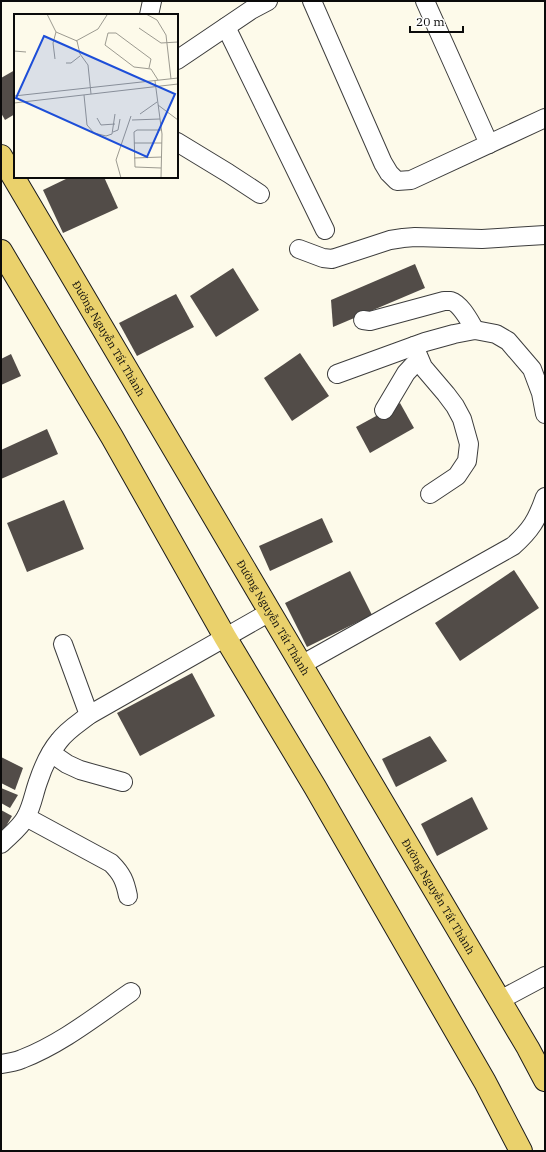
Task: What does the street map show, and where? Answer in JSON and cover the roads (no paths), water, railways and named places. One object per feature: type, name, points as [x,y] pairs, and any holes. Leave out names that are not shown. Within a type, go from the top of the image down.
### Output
[{"type":"main road","name":"Đường Nguyễn Tất Thành","points":[[6,164],[14,178]]},
{"type":"main road","name":"Đường Nguyễn Tất Thành","points":[[14,178],[500,1000],[545,1080]]},
{"type":"main road","points":[[1,251],[112,437],[226,637],[316,787],[485,1082],[521,1151]]},
{"type":"street","points":[[149,14],[152,1]]},
{"type":"street","points":[[178,59],[250,10],[268,1]]},
{"type":"street","points":[[312,1],[383,163],[389,173],[397,181],[411,180],[545,118]]},
{"type":"street","points":[[425,1],[489,144]]},
{"type":"street","points":[[226,27],[325,230]]},
{"type":"street","points":[[178,143],[260,194]]},
{"type":"street","points":[[299,249],[323,258],[332,259],[390,240],[403,238],[482,239],[545,235]]},
{"type":"street","points":[[363,320],[370,321],[444,301],[452,301],[463,311],[475,330]]},
{"type":"street","points":[[384,410],[417,352],[425,342],[475,330],[496,334],[508,341],[532,369],[542,393],[545,414]]},
{"type":"street","points":[[337,374],[417,352]]},
{"type":"street","points":[[417,352],[423,367],[455,406],[462,419],[469,444],[466,461],[457,476],[430,494]]},
{"type":"street","points":[[301,665],[513,546],[527,534],[536,520],[545,497]]},
{"type":"street","points":[[1,844],[18,828],[26,817],[41,773],[59,740],[69,730],[89,715],[270,612]]},
{"type":"street","points":[[63,644],[89,715]]},
{"type":"street","points":[[51,753],[67,764],[80,770],[123,782]]},
{"type":"street","points":[[26,817],[111,863],[119,871],[125,881],[128,896]]},
{"type":"street","points":[[500,1000],[545,976]]},
{"type":"street","points":[[1,1064],[20,1060],[38,1052],[65,1037],[131,992]]}]
